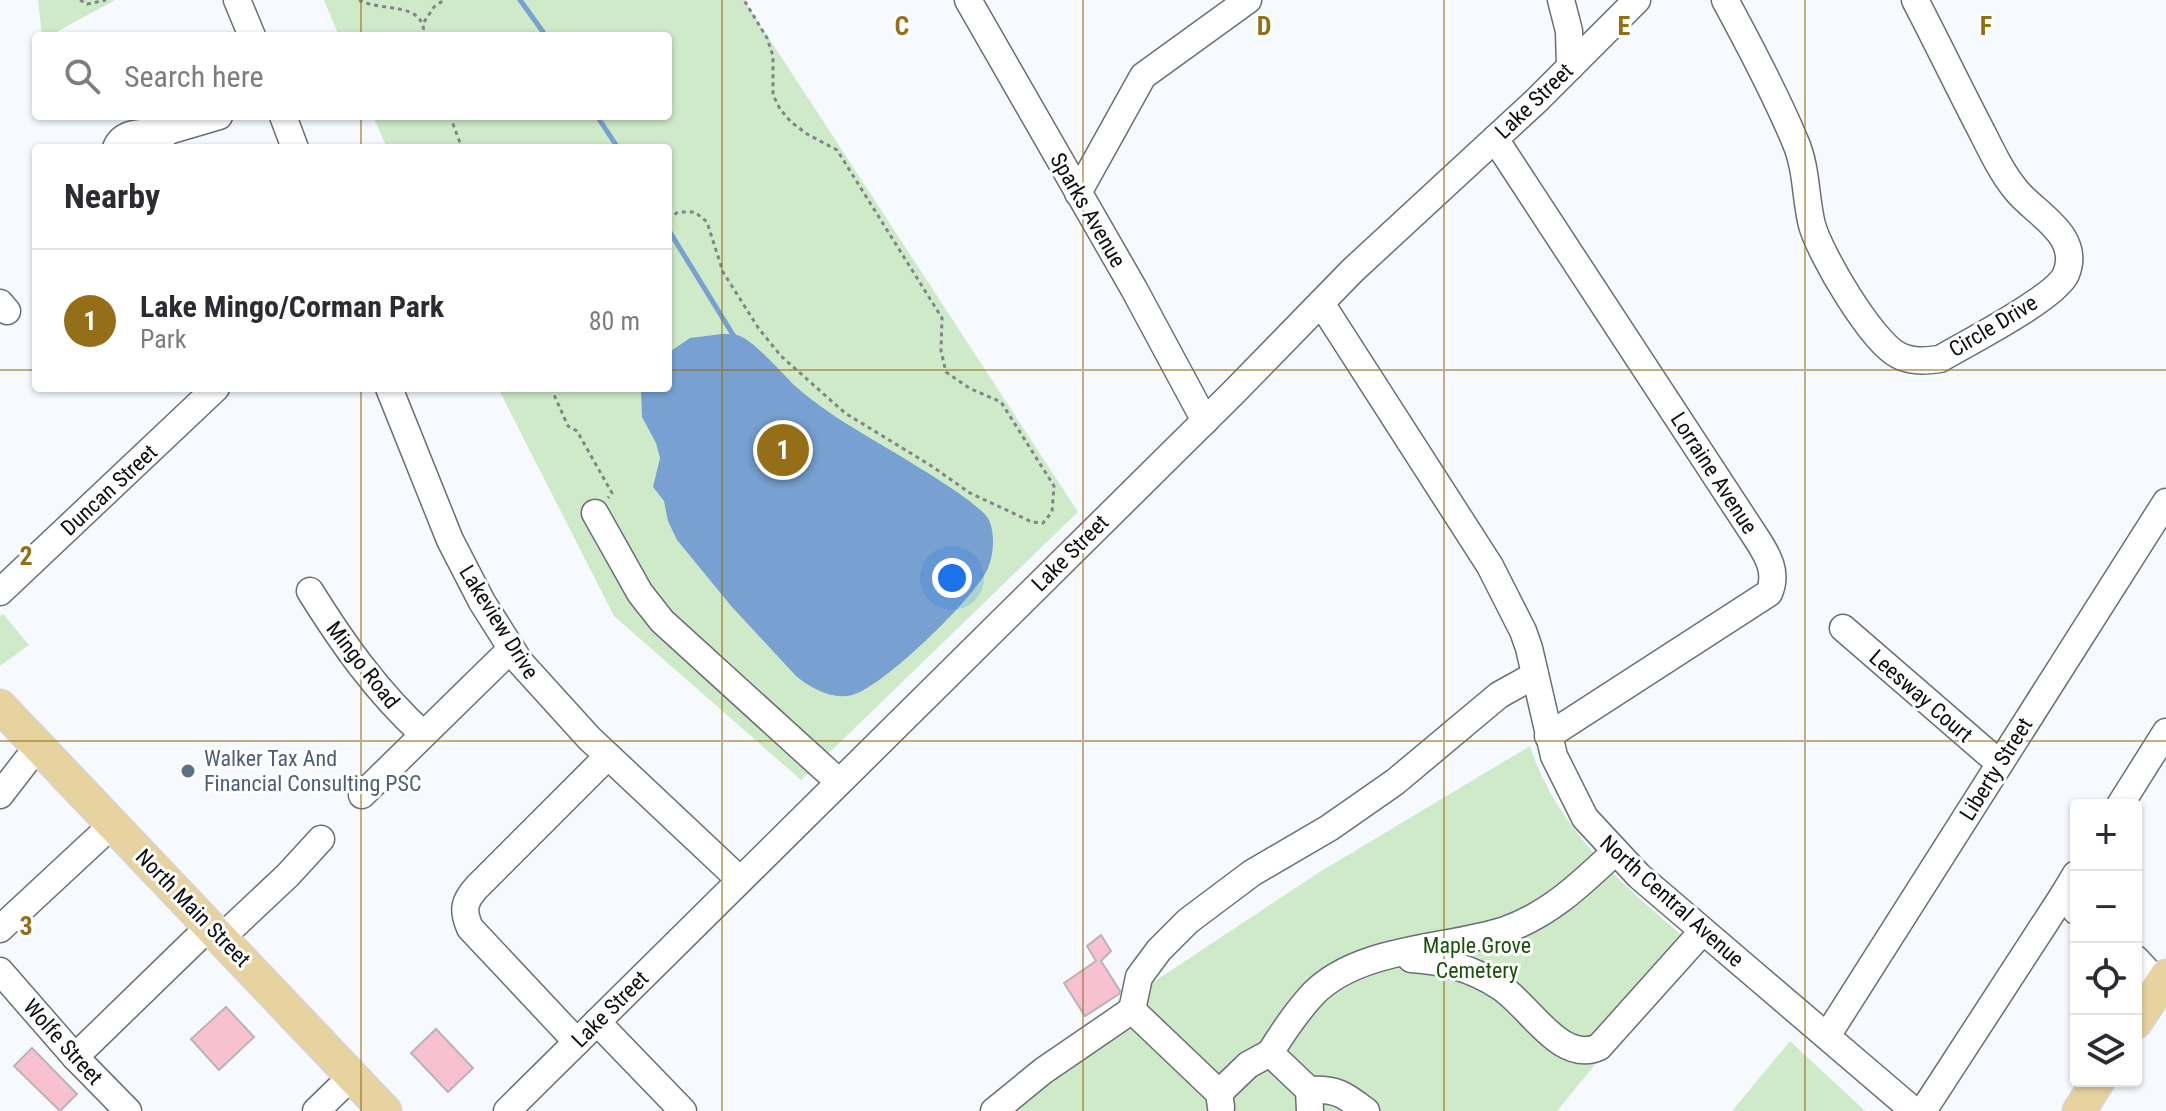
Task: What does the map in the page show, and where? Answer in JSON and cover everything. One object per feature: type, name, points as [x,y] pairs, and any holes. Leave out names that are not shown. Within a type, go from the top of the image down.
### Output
[{"type":"main road","name":"North Main Street","points":[[0,706],[385,1111]]},
{"type":"main road","points":[[2140,1015],[2163,980]]},
{"type":"main road","points":[[2079,1111],[2094,1087]]},
{"type":"street","points":[[237,0],[250,32]]},
{"type":"street","name":"Sparks Avenue","points":[[968,0],[1141,301],[1205,421]]},
{"type":"street","points":[[1078,193],[1143,76],[1248,0]]},
{"type":"street","points":[[1561,0],[1569,31],[1570,67]]},
{"type":"street","name":"Lake Street","points":[[507,1111],[1205,421],[1353,270],[1495,139],[1637,0]]},
{"type":"street","name":"Circle Drive","points":[[1725,0],[1796,142],[1813,228],[1828,261],[1878,339],[1900,357],[1925,361],[1940,359],[2033,303],[2058,285],[2066,274],[2069,260],[2068,248],[2056,228],[2017,192],[1998,164],[1915,0]]},
{"type":"street","points":[[118,144],[128,135],[160,139],[209,120]]},
{"type":"street","points":[[284,120],[294,144]]},
{"type":"street","name":"Lorraine Avenue","points":[[1495,139],[1757,539],[1770,564],[1773,579],[1769,593],[1548,736]]},
{"type":"street","name":"North Central Avenue","points":[[1321,303],[1490,566],[1523,631],[1554,756],[1585,818],[1615,852],[1703,931],[1914,1110]]},
{"type":"street","name":"Duncan Street","points":[[0,592],[212,392]]},
{"type":"street","name":"Lakeview Drive","points":[[391,392],[450,540],[511,649],[536,682],[608,756],[740,880]]},
{"type":"street","name":"Liberty Street","points":[[1827,1036],[2166,502]]},
{"type":"street","points":[[595,513],[640,593],[662,621],[839,782]]},
{"type":"street","name":"Mingo Road","points":[[310,591],[353,657],[383,694],[423,734]]},
{"type":"street","name":"Leesway Court","points":[[1843,628],[1999,763]]},
{"type":"street","points":[[362,795],[511,649]]},
{"type":"street","points":[[994,1111],[1043,1071],[1132,1010],[1139,977],[1159,950],[1188,921],[1252,873],[1329,828],[1395,782],[1499,695],[1535,675]]},
{"type":"street","points":[[0,795],[38,746]]},
{"type":"street","points":[[2125,799],[2162,752]]},
{"type":"street","points":[[577,1042],[470,928],[463,914],[466,899],[477,887],[608,756]]},
{"type":"street","points":[[0,929],[113,824]]},
{"type":"street","points":[[75,1057],[215,932],[288,875],[321,839]]},
{"type":"street","points":[[1132,1010],[1220,1102],[1248,1065],[1270,1053],[1316,992],[1348,970],[1387,957],[1507,930],[1566,898],[1615,852]]},
{"type":"street","points":[[1914,1110],[2070,896]]},
{"type":"street","points":[[1387,957],[1434,960],[1469,969],[1503,988],[1563,1044],[1576,1051],[1588,1052],[1599,1047],[1703,931]]},
{"type":"street","points":[[2142,964],[2163,980]]},
{"type":"street","name":"Wolfe Street","points":[[0,971],[75,1057],[128,1111]]},
{"type":"street","points":[[597,1022],[683,1111]]},
{"type":"street","points":[[1270,1053],[1310,1101],[1329,1089],[1348,1097],[1366,1111]]},
{"type":"street","points":[[316,1111],[352,1076]]},
{"type":"path","points":[[80,0],[87,4],[106,0]]},
{"type":"path","points":[[359,0],[408,6],[421,15],[424,32]]},
{"type":"path","points":[[424,22],[434,7],[444,0]]},
{"type":"path","points":[[672,216],[695,212],[707,222],[723,272],[743,306],[781,356],[845,413],[991,505],[1032,522],[1043,523],[1052,512],[1054,486],[1001,402],[969,388],[946,372],[941,351],[942,318],[837,150],[807,134],[780,109],[773,95],[773,56],[767,38],[744,0]]},
{"type":"path","points":[[452,120],[460,144]]},
{"type":"path","points":[[553,392],[568,426],[577,431],[612,493],[595,513]]},
{"type":"green space","points":[[38,0],[115,0],[56,32],[42,32]]},
{"type":"green space","points":[[324,0],[744,0],[1078,512],[801,780],[614,616],[500,392],[672,392],[672,144],[385,144],[375,120],[672,120],[672,32],[337,32]]},
{"type":"green space","points":[[3,614],[29,645],[0,666],[0,616]]},
{"type":"green space","name":"Maple Grove Cemetery","points":[[1530,746],[1558,806],[1597,857],[1693,945],[1557,1111],[978,1111],[1075,1034],[1318,873]]},
{"type":"green space","points":[[1790,1041],[1865,1111],[1732,1111]]},
{"type":"water","points":[[722,334],[746,339],[813,401],[964,497],[989,520],[993,544],[988,568],[980,581],[927,640],[866,689],[852,695],[837,696],[822,692],[796,676],[732,607],[677,540],[668,521],[664,501],[653,487],[660,458],[642,417],[641,392],[672,392],[672,350],[690,338]]},
{"type":"building","points":[[1101,935],[1111,951],[1101,961],[1120,991],[1085,1016],[1064,983],[1096,961],[1087,946]]},
{"type":"building","points":[[226,1007],[254,1037],[219,1070],[191,1039]]},
{"type":"building","points":[[436,1029],[473,1068],[448,1092],[411,1053]]},
{"type":"building","points":[[32,1048],[77,1094],[60,1111],[14,1066]]},
{"type":"waterway","points":[[520,0],[543,32]]},
{"type":"waterway","points":[[600,120],[615,144]]},
{"type":"waterway","points":[[672,236],[735,338]]},
{"type":"place","name":"Lake Mingo/Corman Park","points":[[783,450]]},
{"type":"place","name":"Walker Tax And Financial Consulting PSC","points":[[188,771]]}]
